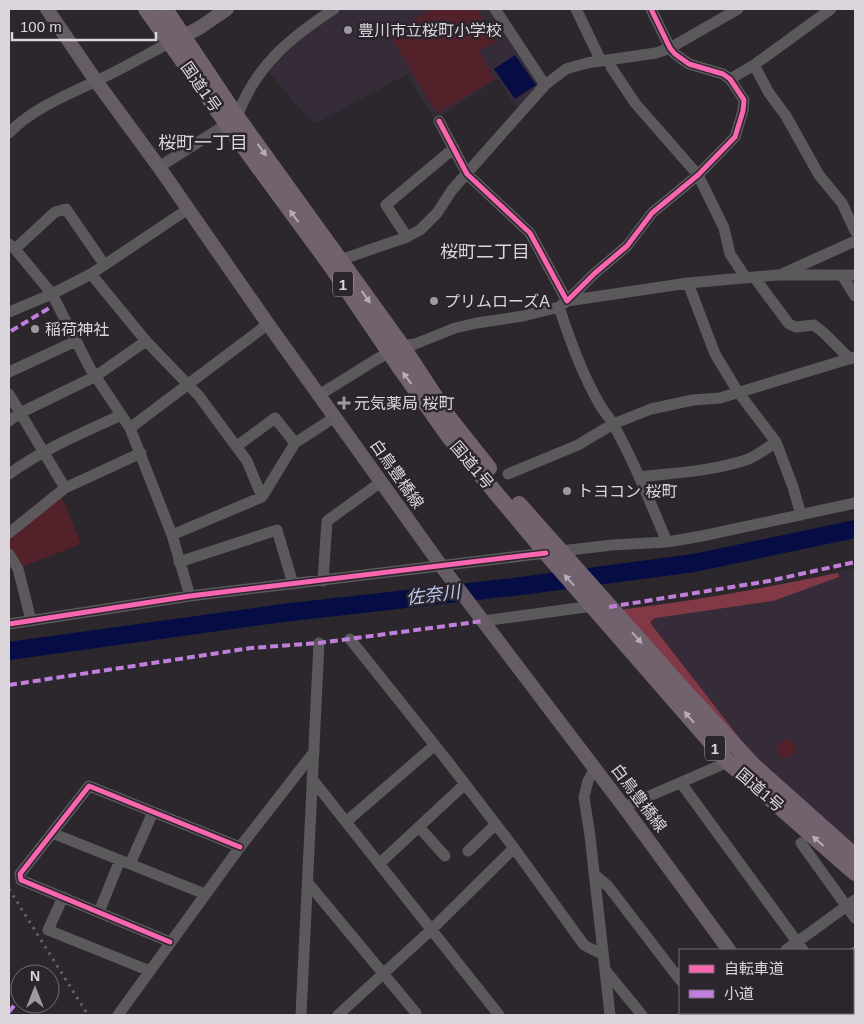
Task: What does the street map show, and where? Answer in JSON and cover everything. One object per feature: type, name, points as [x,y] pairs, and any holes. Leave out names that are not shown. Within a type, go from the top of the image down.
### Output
[{"type":"highway","name":"国道1号","points":[[146,9],[169,43],[232,120],[340,260],[450,438],[599,604],[728,762],[855,873]]},
{"type":"highway","name":"国道1号","points":[[165,9],[184,36],[232,120],[331,266],[396,349]]},
{"type":"highway","name":"国道1号","points":[[599,604],[753,765],[855,856]]},
{"type":"main road","name":"白鳥豊橋線","points":[[47,9],[268,324],[442,567],[729,949]]},
{"type":"main road","points":[[169,43],[184,36],[227,9]]},
{"type":"street","points":[[159,167],[232,120],[253,83],[277,52],[304,29],[334,9]]},
{"type":"street","points":[[495,9],[545,85]]},
{"type":"street","points":[[576,9],[605,60],[635,103],[698,175],[724,228],[730,254],[788,324],[796,327],[814,325],[853,358]]},
{"type":"street","points":[[563,304],[627,246],[652,213],[698,175],[735,137],[743,111],[744,100],[730,79],[723,74],[689,64],[675,54],[670,48],[651,9]]},
{"type":"street","points":[[340,260],[407,237],[420,230],[437,213],[452,190],[545,85],[566,69],[587,63],[656,53],[670,48],[738,9]]},
{"type":"street","points":[[730,79],[754,65],[830,9]]},
{"type":"street","points":[[9,132],[26,118],[59,99],[169,43]]},
{"type":"street","points":[[754,65],[769,93],[786,116],[819,175],[842,203],[855,230]]},
{"type":"street","points":[[439,121],[467,174],[530,232],[563,304],[568,335],[580,364],[639,477],[666,542]]},
{"type":"street","points":[[407,237],[386,205],[454,148]]},
{"type":"street","points":[[9,312],[52,294],[91,274],[188,208]]},
{"type":"street","points":[[104,264],[66,210],[55,212],[12,247],[52,294],[96,376],[130,428],[172,536],[190,596]]},
{"type":"street","points":[[778,275],[855,241]]},
{"type":"street","points":[[91,274],[146,341],[200,396],[247,461],[262,497]]},
{"type":"street","points":[[319,395],[396,349],[415,344],[455,328],[477,323],[523,316],[563,304],[688,283],[778,275],[855,275]]},
{"type":"street","points":[[842,276],[855,296]]},
{"type":"street","points":[[688,283],[715,354],[738,392],[776,442],[802,515]]},
{"type":"street","points":[[130,428],[268,324]]},
{"type":"street","points":[[9,372],[76,341]]},
{"type":"street","points":[[9,421],[20,413],[96,376],[146,341]]},
{"type":"street","points":[[508,474],[578,444],[613,424],[651,409],[693,400],[720,398],[853,358]]},
{"type":"street","points":[[9,394],[65,488]]},
{"type":"street","points":[[9,474],[44,451],[121,415]]},
{"type":"street","points":[[172,536],[262,497],[295,443],[335,417]]},
{"type":"street","points":[[237,446],[275,418],[295,443]]},
{"type":"street","points":[[639,477],[724,466],[748,459],[776,442]]},
{"type":"street","points":[[9,533],[65,488],[141,453]]},
{"type":"street","points":[[324,581],[327,521],[381,482]]},
{"type":"street","points":[[9,624],[190,596],[612,545],[666,542],[855,503]]},
{"type":"street","points":[[179,562],[277,530],[293,584]]},
{"type":"street","points":[[9,554],[18,570],[31,620]]},
{"type":"street","points":[[483,621],[599,604]]},
{"type":"street","points":[[350,639],[496,824],[584,945],[603,955]]},
{"type":"street","points":[[301,1015],[319,643]]},
{"type":"street","points":[[346,821],[435,745]]},
{"type":"street","points":[[118,1015],[240,847],[314,752]]},
{"type":"street","points":[[624,807],[728,762]]},
{"type":"street","points":[[595,768],[588,781],[584,797],[610,1015]]},
{"type":"street","points":[[312,778],[499,1015]]},
{"type":"street","points":[[681,783],[800,946],[851,903]]},
{"type":"street","points":[[380,863],[465,784]]},
{"type":"street","points":[[170,942],[21,880],[20,874],[89,786],[240,847]]},
{"type":"street","points":[[99,912],[153,812]]},
{"type":"street","points":[[468,851],[496,824]]},
{"type":"street","points":[[419,827],[444,856]]},
{"type":"street","points":[[52,832],[205,894]]},
{"type":"street","points":[[801,843],[851,903],[855,918]]},
{"type":"street","points":[[338,1015],[431,930],[514,848]]},
{"type":"street","points":[[594,875],[608,886],[679,979]]},
{"type":"street","points":[[308,883],[416,1014]]},
{"type":"street","points":[[63,897],[48,930],[150,971]]},
{"type":"street","points":[[606,971],[642,1015]]},
{"type":"shaded area","points":[[342,9],[491,9],[544,85],[519,112],[498,79],[435,120],[407,74],[315,124],[268,70],[306,34]]},
{"type":"shaded area","points":[[432,9],[477,9],[496,41],[479,51],[495,79],[437,113],[389,34]]},
{"type":"shaded area","points":[[515,55],[536,85],[515,99],[494,69]]},
{"type":"shaded area","points":[[61,495],[81,544],[21,567],[9,547],[9,536]]},
{"type":"shaded area","points":[[855,568],[855,850],[768,774],[618,609],[693,600],[770,587]]},
{"type":"shaded area","points":[[838,573],[839,577],[773,601],[655,618],[651,621],[651,624],[752,754],[619,610],[728,594]]},
{"type":"shaded area","points":[[786,740],[792,743],[795,749],[792,755],[786,758],[780,755],[777,749],[780,743]]},
{"type":"waterway","name":"佐奈川","points":[[9,651],[283,613],[521,586],[694,563],[855,529]]},
{"type":"railway","points":[[9,889],[88,1015]]},
{"type":"marked path","points":[[11,331],[51,307]]},
{"type":"marked path","points":[[609,607],[769,581],[855,562]]},
{"type":"marked path","points":[[9,685],[251,648],[319,643],[483,621]]},
{"type":"cycle path","points":[[439,121],[467,174],[530,233],[567,301],[595,273],[627,246],[652,213],[698,175],[735,137],[743,111],[744,100],[730,79],[723,74],[689,64],[675,54],[670,48],[651,9]]},
{"type":"cycle path","points":[[9,624],[190,596],[546,553]]},
{"type":"cycle path","points":[[170,942],[21,880],[20,874],[89,786],[240,847]]},
{"type":"place","name":"豊川市立桜町小学校","points":[[348,30]]},
{"type":"place","name":"プリムローズA","points":[[434,301]]},
{"type":"place","name":"稲荷神社","points":[[35,329]]},
{"type":"place","name":"元気薬局 桜町","points":[[344,403]]},
{"type":"place","name":"トヨコン 桜町","points":[[567,491]]},
{"type":"district","name":"桜町一丁目","points":[[203,143]]},
{"type":"district","name":"桜町二丁目","points":[[485,252]]}]
